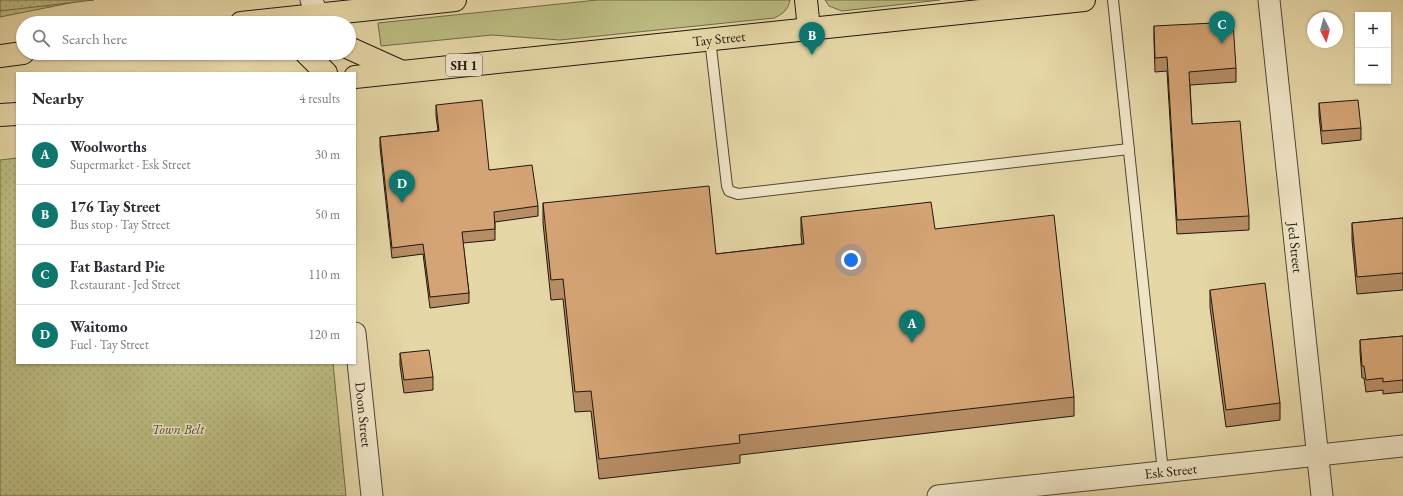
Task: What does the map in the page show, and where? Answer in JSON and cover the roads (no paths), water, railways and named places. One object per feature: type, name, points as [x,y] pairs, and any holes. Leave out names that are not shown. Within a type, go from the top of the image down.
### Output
[{"type":"highway","points":[[806,0],[809,29]]},
{"type":"highway","name":"Tay Street","points":[[356,77],[1084,0]]},
{"type":"highway","points":[[296,16],[318,13],[350,5],[444,1]]},
{"type":"highway","points":[[356,51],[401,72]]},
{"type":"highway","points":[[0,56],[16,54]]},
{"type":"highway","points":[[313,60],[325,72]]},
{"type":"highway","points":[[0,115],[16,114]]},
{"type":"street","name":"Jed Street","points":[[1269,0],[1322,496]]},
{"type":"street","name":"Doon Street","points":[[356,343],[372,496]]},
{"type":"street","name":"Esk Street","points":[[938,496],[1403,446]]},
{"type":"lane","points":[[1112,0],[1163,472]]},
{"type":"lane","points":[[710,39],[727,186],[729,191],[738,194],[1129,150]]},
{"type":"place","name":"Fat Bastard Pie","points":[[1222,44]]},
{"type":"place","name":"176 Tay Street","points":[[812,55]]},
{"type":"place","name":"Waitomo","points":[[402,203]]},
{"type":"place","name":"Woolworths","points":[[912,343]]},
{"type":"park label","name":"Town Belt","points":[[178,429]]}]
